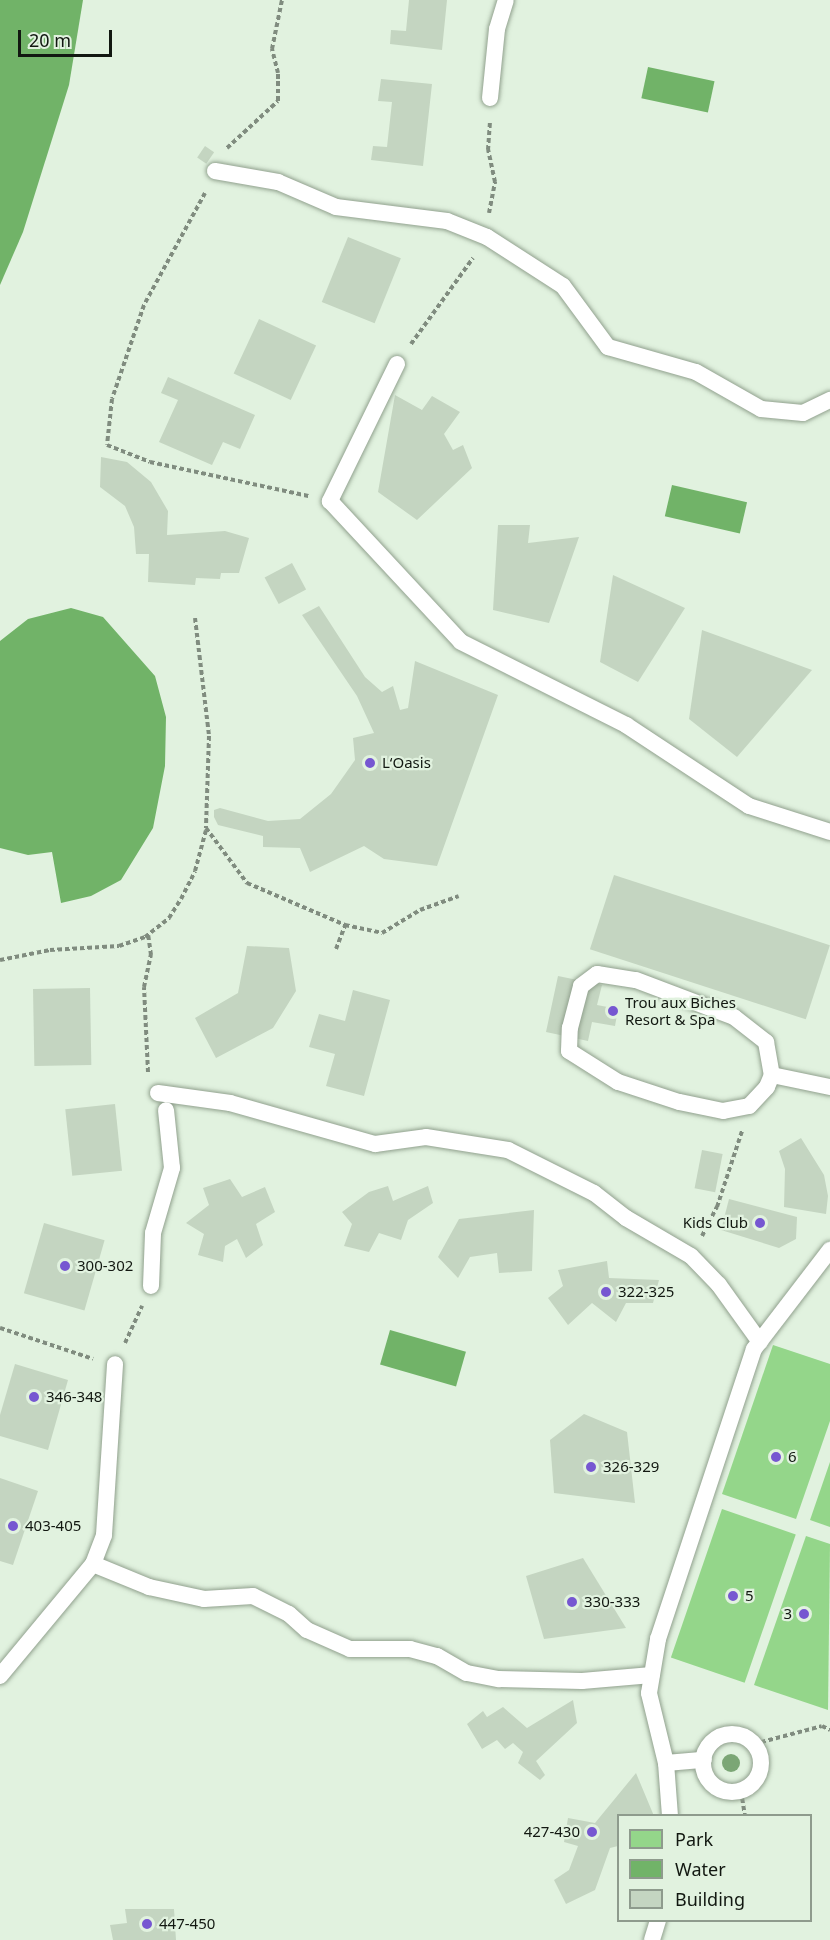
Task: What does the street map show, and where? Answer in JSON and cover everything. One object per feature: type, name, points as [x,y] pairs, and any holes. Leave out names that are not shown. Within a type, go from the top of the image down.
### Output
[{"type":"lane","points":[[490,98],[497,29],[506,0]]},
{"type":"lane","points":[[215,171],[278,182],[336,207],[447,221],[487,237],[563,286],[608,347],[696,372],[760,409],[803,412],[830,400]]},
{"type":"lane","points":[[397,364],[330,501],[461,642],[626,725],[749,806],[830,832]]},
{"type":"lane","points":[[597,974],[636,980],[734,1017],[766,1042],[772,1075],[767,1087],[749,1106],[723,1111],[679,1102],[618,1082],[569,1051],[570,1028],[581,986],[597,974]]},
{"type":"lane","points":[[772,1075],[830,1087]]},
{"type":"lane","points":[[158,1093],[230,1103],[375,1144],[426,1137],[508,1150],[594,1193],[626,1218],[691,1256],[719,1285],[760,1342]]},
{"type":"lane","points":[[151,1286],[153,1233],[172,1168],[166,1110]]},
{"type":"lane","points":[[670,1814],[666,1764],[649,1693],[658,1639],[706,1500],[733,1410],[760,1342],[830,1250]]},
{"type":"lane","points":[[0,1676],[93,1564],[104,1535],[115,1364]]},
{"type":"lane","points":[[93,1564],[149,1587],[204,1599],[254,1596],[289,1614],[307,1630],[350,1649],[410,1649],[437,1656],[467,1673],[499,1678],[582,1681],[652,1675]]},
{"type":"lane","points":[[726,1734],[746,1737],[754,1744],[760,1755],[759,1775],[741,1791],[720,1790],[712,1784],[704,1760],[708,1747],[726,1734]]},
{"type":"lane","points":[[666,1764],[704,1760]]},
{"type":"lane","points":[[652,1940],[657,1922]]},
{"type":"path","points":[[282,0],[272,49],[278,73],[278,101],[261,119],[230,142],[144,304],[112,399],[107,445],[150,462],[330,501]]},
{"type":"path","points":[[397,364],[487,237],[495,182],[488,150],[490,98]]},
{"type":"path","points":[[0,960],[50,950],[119,946],[148,934],[169,918],[181,899],[195,872],[206,828],[209,736],[195,618]]},
{"type":"path","points":[[206,828],[247,883],[345,926],[382,933],[420,910],[459,896]]},
{"type":"path","points":[[336,949],[345,926]]},
{"type":"path","points":[[148,934],[151,955],[144,987],[147,1070],[158,1093]]},
{"type":"path","points":[[691,1256],[717,1207],[745,1121]]},
{"type":"path","points":[[0,1328],[55,1349],[115,1364],[151,1286]]},
{"type":"path","points":[[754,1744],[822,1726],[830,1730]]},
{"type":"path","points":[[741,1791],[745,1814]]},
{"type":"green space","name":"6","points":[[773,1345],[830,1364],[830,1421],[796,1519],[722,1494]]},
{"type":"green space","points":[[830,1462],[830,1527],[810,1520]]},
{"type":"green space","name":"5","points":[[722,1509],[796,1534],[745,1683],[671,1657]]},
{"type":"green space","name":"3","points":[[806,1536],[830,1544],[828,1710],[754,1685]]},
{"type":"water","points":[[0,0],[83,0],[69,85],[23,232],[0,285]]},
{"type":"water","points":[[648,67],[715,81],[708,112],[641,98]]},
{"type":"water","points":[[672,485],[747,502],[740,534],[665,516]]},
{"type":"water","points":[[71,608],[103,617],[155,676],[166,717],[165,766],[153,828],[121,880],[91,896],[61,903],[52,852],[28,855],[0,848],[0,641],[28,619]]},
{"type":"water","points":[[390,1330],[466,1352],[456,1386],[380,1365]]},
{"type":"building","points":[[409,0],[447,0],[442,50],[390,44],[391,30],[406,31]]},
{"type":"building","points":[[381,79],[432,84],[423,166],[371,160],[373,146],[387,147],[392,102],[378,101]]},
{"type":"building","points":[[205,146],[214,152],[206,164],[197,158]]},
{"type":"building","points":[[348,237],[401,258],[375,323],[322,302]]},
{"type":"building","points":[[259,319],[316,346],[291,400],[234,373]]},
{"type":"building","points":[[168,377],[255,415],[240,449],[223,442],[212,465],[159,442],[178,400],[161,393]]},
{"type":"building","points":[[395,395],[422,410],[432,396],[460,412],[444,434],[453,450],[463,445],[472,468],[417,520],[378,492]]},
{"type":"building","points":[[101,457],[127,462],[151,482],[168,511],[167,535],[225,531],[249,538],[239,573],[221,573],[220,579],[196,578],[195,585],[148,582],[149,554],[136,554],[134,527],[125,506],[100,487]]},
{"type":"building","points":[[498,525],[530,525],[528,543],[579,537],[549,623],[493,610]]},
{"type":"building","points":[[292,563],[306,589],[279,604],[265,578]]},
{"type":"building","points":[[613,575],[685,608],[638,682],[600,662]]},
{"type":"building","points":[[319,606],[365,677],[382,692],[393,686],[400,710],[408,708],[415,661],[498,695],[437,866],[384,859],[364,846],[310,872],[300,848],[263,847],[263,836],[218,825],[214,817],[214,810],[220,808],[268,821],[300,819],[331,794],[355,760],[353,738],[374,733],[357,696],[302,615]]},
{"type":"building","points":[[702,630],[812,670],[737,757],[689,719]]},
{"type":"building","points":[[614,875],[830,945],[806,1019],[590,949]]},
{"type":"building","points":[[247,946],[289,948],[296,991],[273,1028],[216,1058],[195,1018],[238,993]]},
{"type":"building","points":[[558,976],[602,985],[597,1005],[618,1009],[615,1026],[592,1022],[588,1041],[546,1032]]},
{"type":"building","points":[[90,988],[91,1065],[34,1066],[33,989]]},
{"type":"building","points":[[353,990],[390,1000],[364,1096],[326,1086],[335,1054],[309,1047],[319,1014],[345,1021]]},
{"type":"building","points":[[115,1104],[122,1171],[72,1176],[65,1109]]},
{"type":"building","points":[[801,1138],[824,1175],[828,1196],[826,1214],[784,1207],[785,1169],[779,1151]]},
{"type":"building","points":[[702,1150],[723,1154],[715,1192],[695,1188]]},
{"type":"building","points":[[230,1179],[242,1197],[265,1187],[275,1212],[256,1224],[263,1245],[246,1258],[237,1239],[225,1246],[223,1262],[198,1255],[204,1234],[186,1223],[209,1205],[203,1188]]},
{"type":"building","points":[[388,1186],[393,1201],[428,1186],[433,1203],[408,1220],[401,1240],[379,1233],[369,1252],[344,1246],[352,1224],[342,1212],[369,1192]]},
{"type":"building","name":"Kids Club","points":[[729,1199],[797,1217],[796,1239],[779,1248],[721,1230]]},
{"type":"building","points":[[534,1210],[532,1271],[499,1273],[497,1253],[470,1257],[458,1278],[438,1257],[459,1219]]},
{"type":"building","name":"300-302","points":[[44,1223],[105,1240],[84,1311],[24,1293]]},
{"type":"building","name":"322-325","points":[[607,1261],[609,1278],[659,1280],[653,1303],[626,1303],[616,1322],[592,1303],[568,1325],[548,1298],[563,1286],[558,1270]]},
{"type":"building","name":"346-348","points":[[15,1364],[68,1380],[48,1450],[0,1436],[0,1415]]},
{"type":"building","name":"326-329","points":[[584,1414],[627,1432],[635,1503],[554,1493],[550,1440]]},
{"type":"building","name":"403-405","points":[[0,1478],[38,1491],[13,1565],[0,1561]]},
{"type":"building","name":"330-333","points":[[583,1558],[626,1628],[544,1639],[526,1576]]},
{"type":"building","points":[[573,1700],[577,1723],[536,1761],[545,1775],[540,1780],[518,1763],[523,1752],[513,1743],[505,1749],[497,1740],[482,1749],[467,1724],[483,1711],[487,1717],[503,1707],[527,1728]]},
{"type":"building","name":"427-430","points":[[636,1773],[653,1814],[617,1814],[617,1846],[610,1848],[595,1890],[566,1904],[554,1880],[569,1870],[578,1846],[564,1842],[568,1818],[595,1823]]},
{"type":"building","name":"447-450","points":[[125,1909],[174,1909],[176,1940],[113,1940],[110,1925],[127,1923]]},
{"type":"place","name":"L‘Oasis","points":[[370,763]]},
{"type":"place","name":"Trou aux Biches Resort & Spa","points":[[613,1011]]},
{"type":"place","name":"Kids Club","points":[[760,1223]]},
{"type":"place","name":"300-302","points":[[65,1266]]},
{"type":"place","name":"322-325","points":[[606,1292]]},
{"type":"place","name":"346-348","points":[[34,1397]]},
{"type":"place","name":"6","points":[[776,1457]]},
{"type":"place","name":"326-329","points":[[591,1467]]},
{"type":"place","name":"403-405","points":[[13,1526]]},
{"type":"place","name":"5","points":[[733,1596]]},
{"type":"place","name":"330-333","points":[[572,1602]]},
{"type":"place","name":"3","points":[[804,1614]]},
{"type":"place","name":"427-430","points":[[592,1832]]},
{"type":"place","name":"447-450","points":[[147,1924]]}]
